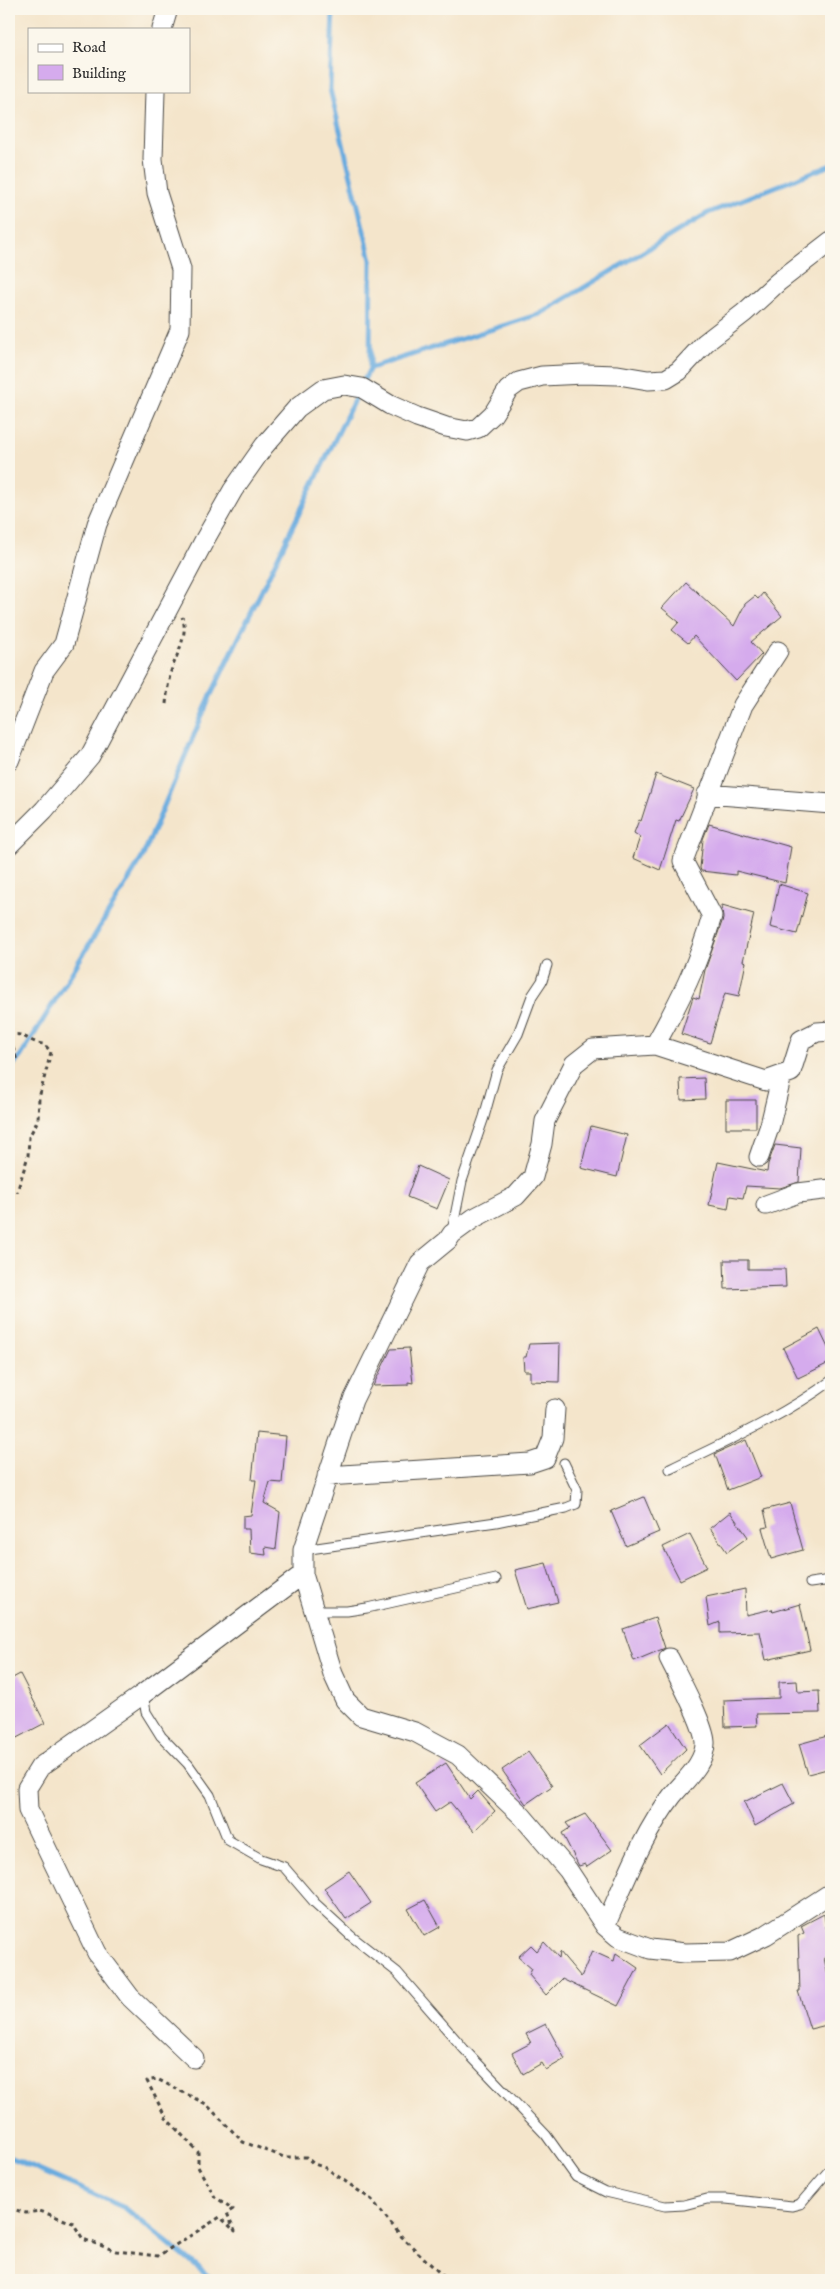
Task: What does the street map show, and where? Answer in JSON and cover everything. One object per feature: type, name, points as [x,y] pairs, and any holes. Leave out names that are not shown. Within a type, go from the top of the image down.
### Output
[{"type":"street","points":[[162,28],[168,9]]},
{"type":"street","points":[[9,761],[44,671],[64,644],[97,524],[180,330],[181,269],[157,194],[154,168],[156,92]]},
{"type":"street","points":[[9,845],[44,810],[90,756],[233,490],[264,446],[297,408],[323,389],[344,385],[362,388],[390,405],[446,427],[467,431],[478,428],[493,414],[508,390],[519,382],[542,376],[584,374],[618,375],[648,380],[666,379],[679,371],[705,343],[831,241]]},
{"type":"street","points":[[655,1045],[678,1004],[702,950],[712,916],[683,861],[707,794],[743,705],[778,651]]},
{"type":"street","points":[[707,794],[831,804]]},
{"type":"street","points":[[831,1031],[816,1032],[801,1040],[792,1072],[766,1081],[655,1045],[593,1049],[574,1064],[545,1121],[542,1144],[533,1177],[516,1196],[474,1218],[452,1234],[448,1240],[420,1263],[353,1400],[326,1476],[303,1550],[303,1574],[334,1674],[345,1700],[361,1716],[415,1732],[458,1754],[522,1816],[568,1870],[605,1926],[618,1937],[650,1949],[685,1953],[730,1952],[766,1935],[831,1893]]},
{"type":"street","points":[[760,1157],[782,1075]]},
{"type":"street","points":[[766,1205],[798,1192],[831,1189]]},
{"type":"street","points":[[326,1476],[530,1463],[546,1458],[553,1438],[555,1409]]},
{"type":"street","points":[[194,2058],[130,1997],[97,1953],[28,1810],[28,1788],[40,1767],[144,1694],[303,1574]]},
{"type":"street","points":[[605,1926],[630,1869],[660,1812],[704,1754],[705,1741],[701,1728],[669,1658]]},
{"type":"lane","points":[[452,1234],[462,1181],[484,1117],[497,1070],[518,1034],[532,996],[542,981],[547,965]]},
{"type":"lane","points":[[670,1469],[769,1420],[831,1381]]},
{"type":"lane","points":[[303,1550],[496,1522],[566,1508],[576,1504],[577,1490],[564,1464]]},
{"type":"lane","points":[[314,1611],[347,1611],[367,1608],[496,1579]]},
{"type":"lane","points":[[810,1583],[831,1580]]},
{"type":"lane","points":[[144,1694],[146,1712],[161,1736],[188,1764],[210,1795],[228,1840],[261,1859],[284,1867],[315,1903],[351,1936],[397,1972],[464,2049],[546,2135],[576,2177],[606,2192],[665,2206],[684,2205],[707,2199],[726,2199],[792,2206],[800,2204],[831,2168]]},
{"type":"path","points":[[166,704],[169,678],[183,639],[184,621],[174,599]]},
{"type":"path","points":[[9,1064],[16,1058],[9,1039],[14,1034],[22,1035],[33,1043],[44,1044],[51,1052],[39,1098],[38,1120],[29,1137],[28,1156],[17,1192]]},
{"type":"path","points":[[9,1075],[9,1082]]},
{"type":"path","points":[[9,2208],[26,2213],[40,2211],[73,2223],[83,2239],[116,2251],[158,2256],[220,2217],[235,2231],[227,2213],[233,2209],[215,2197],[198,2167],[198,2152],[166,2118],[147,2081],[157,2079],[206,2104],[244,2142],[284,2157],[306,2157],[314,2164],[326,2168],[372,2200],[402,2237],[447,2280]]},
{"type":"building","points":[[686,582],[734,626],[745,604],[755,596],[758,599],[763,593],[782,616],[751,642],[762,654],[736,681],[694,636],[688,643],[672,630],[679,622],[662,608]]},
{"type":"building","points":[[656,774],[694,789],[679,821],[676,820],[660,870],[633,858],[640,837],[634,833],[639,820],[641,821]]},
{"type":"building","points":[[709,824],[791,847],[785,883],[736,871],[736,875],[701,871],[703,839]]},
{"type":"building","points":[[779,884],[808,893],[797,934],[770,927]]},
{"type":"building","points":[[722,905],[754,914],[743,961],[746,962],[739,996],[725,993],[710,1043],[681,1034],[693,997],[699,999],[705,970],[723,919]]},
{"type":"building","points":[[704,1078],[705,1099],[681,1100],[680,1079]]},
{"type":"building","points":[[726,1100],[756,1100],[756,1128],[726,1128]]},
{"type":"building","points":[[591,1126],[627,1135],[617,1177],[581,1168]]},
{"type":"building","points":[[775,1145],[801,1148],[799,1182],[780,1188],[746,1186],[743,1198],[730,1196],[728,1209],[709,1205],[718,1162],[767,1172]]},
{"type":"building","points":[[418,1166],[449,1180],[437,1209],[407,1197]]},
{"type":"building","points":[[724,1260],[748,1260],[748,1269],[785,1269],[786,1287],[725,1289]]},
{"type":"building","points":[[819,1329],[831,1354],[831,1362],[798,1378],[783,1348]]},
{"type":"building","points":[[560,1343],[559,1382],[530,1381],[530,1371],[524,1371],[523,1357],[526,1357],[529,1344]]},
{"type":"building","points":[[409,1348],[413,1383],[408,1382],[408,1385],[373,1386],[391,1349]]},
{"type":"building","points":[[257,1433],[286,1436],[282,1483],[270,1482],[264,1503],[280,1512],[276,1549],[265,1547],[266,1555],[250,1553],[249,1529],[243,1529],[243,1516],[251,1515],[256,1480],[252,1480]]},
{"type":"building","points":[[746,1440],[761,1477],[728,1490],[715,1454]]},
{"type":"building","points":[[644,1497],[659,1532],[626,1546],[611,1511]]},
{"type":"building","points":[[790,1503],[803,1550],[771,1559],[762,1528],[768,1527],[764,1510]]},
{"type":"building","points":[[730,1512],[748,1537],[727,1552],[710,1528]]},
{"type":"building","points":[[690,1534],[707,1567],[680,1580],[663,1547]]},
{"type":"building","points":[[546,1563],[558,1602],[527,1609],[515,1570]]},
{"type":"building","points":[[745,1589],[746,1615],[772,1609],[773,1612],[800,1604],[810,1650],[766,1660],[760,1632],[720,1633],[720,1622],[710,1626],[706,1597]]},
{"type":"building","points":[[655,1618],[665,1648],[634,1661],[623,1629]]},
{"type":"building","points":[[20,1674],[45,1723],[9,1742],[9,1680]]},
{"type":"building","points":[[797,1681],[798,1692],[819,1691],[820,1713],[756,1714],[757,1726],[725,1727],[724,1700],[779,1698],[779,1682]]},
{"type":"building","points":[[669,1723],[686,1749],[660,1774],[640,1745]]},
{"type":"building","points":[[831,1735],[831,1768],[808,1774],[799,1744]]},
{"type":"building","points":[[528,1752],[552,1786],[526,1804],[502,1770]]},
{"type":"building","points":[[446,1763],[470,1799],[478,1791],[495,1811],[474,1831],[450,1802],[435,1812],[415,1783]]},
{"type":"building","points":[[783,1783],[794,1804],[755,1826],[744,1802]]},
{"type":"building","points":[[585,1814],[612,1850],[587,1867],[585,1864],[579,1866],[562,1833],[570,1828],[566,1823]]},
{"type":"building","points":[[349,1871],[371,1903],[346,1919],[324,1888]]},
{"type":"building","points":[[425,1900],[440,1927],[424,1936],[408,1909]]},
{"type":"building","points":[[824,1914],[831,1956],[824,1958],[831,1990],[831,2024],[810,2029],[798,1991],[800,1991],[798,1936],[804,1933],[801,1926]]},
{"type":"building","points":[[544,1942],[559,1958],[560,1952],[581,1977],[592,1951],[614,1961],[616,1953],[638,1968],[618,2006],[562,1979],[546,1995],[529,1975],[532,1969],[518,1957],[531,1945],[537,1951]]},
{"type":"building","points":[[546,2024],[565,2059],[546,2070],[542,2063],[523,2074],[512,2053],[531,2043],[526,2034]]},
{"type":"waterway","points":[[333,9],[330,89],[371,260],[370,368],[362,384]]},
{"type":"waterway","points":[[370,368],[540,314],[708,213],[831,165]]},
{"type":"waterway","points":[[9,1070],[21,1056],[142,858],[210,697],[358,392]]},
{"type":"waterway","points":[[9,2157],[125,2208],[213,2280]]}]
